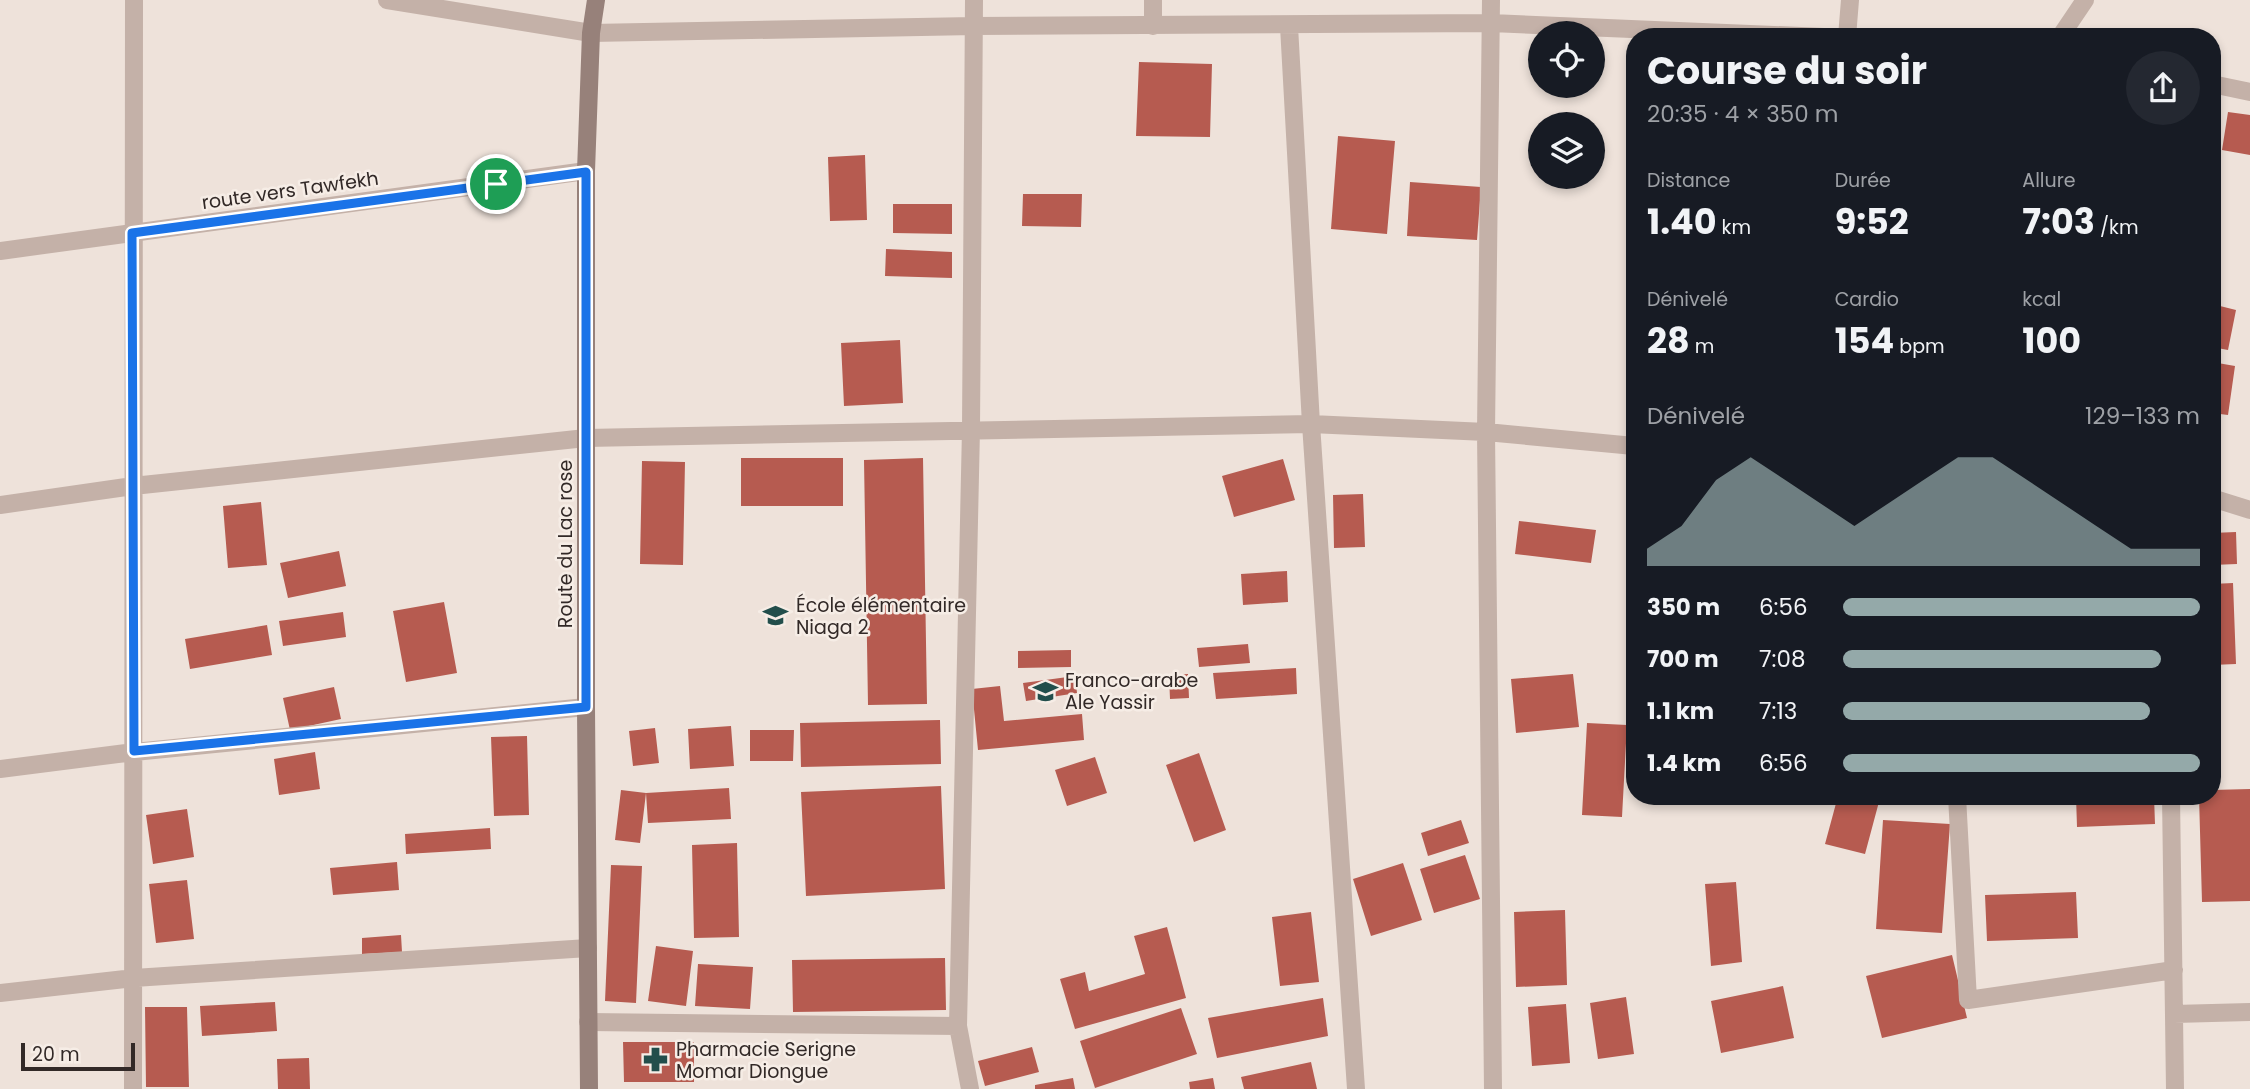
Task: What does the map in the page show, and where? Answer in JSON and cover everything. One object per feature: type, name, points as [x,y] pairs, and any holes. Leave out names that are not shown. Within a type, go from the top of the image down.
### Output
[{"type":"main road","name":"Route du Lac rose","points":[[589,1089],[586,172],[591,33],[596,0]]},
{"type":"street","points":[[132,1089],[134,0]]},
{"type":"street","points":[[387,0],[591,33],[974,26],[1491,23],[1626,29]]},
{"type":"street","points":[[970,1089],[958,1026],[971,429],[974,0]]},
{"type":"street","points":[[1153,0],[1153,26]]},
{"type":"street","points":[[1491,0],[1486,432],[1493,1089]]},
{"type":"street","points":[[1848,28],[1850,0]]},
{"type":"street","points":[[2066,28],[2085,0]]},
{"type":"street","points":[[1289,26],[1311,424],[1356,1089]]},
{"type":"street","points":[[2221,86],[2250,92]]},
{"type":"street","name":"route vers Tawfekh","points":[[0,251],[586,172]]},
{"type":"street","points":[[0,505],[133,486],[586,438],[1311,424],[1486,432],[1626,445]]},
{"type":"street","points":[[2221,499],[2250,510]]},
{"type":"street","points":[[0,769],[134,751],[586,707]]},
{"type":"street","points":[[1957,805],[1968,1000],[2174,970]]},
{"type":"street","points":[[2171,805],[2175,1089]]},
{"type":"street","points":[[0,993],[134,978],[587,948]]},
{"type":"street","points":[[2174,1014],[2250,1012]]},
{"type":"street","points":[[588,1022],[958,1026]]},
{"type":"building","points":[[1139,62],[1212,64],[1210,137],[1136,136]]},
{"type":"building","points":[[2228,112],[2250,115],[2250,155],[2222,150]]},
{"type":"building","points":[[1338,136],[1395,141],[1387,234],[1331,229]]},
{"type":"building","points":[[865,155],[867,220],[830,221],[828,157]]},
{"type":"building","points":[[1410,182],[1481,187],[1477,240],[1407,236]]},
{"type":"building","points":[[1023,194],[1082,194],[1081,227],[1022,226]]},
{"type":"building","points":[[893,204],[952,204],[952,234],[893,233]]},
{"type":"building","points":[[886,249],[952,252],[952,278],[885,276]]},
{"type":"building","points":[[2221,306],[2236,310],[2228,350],[2221,349]]},
{"type":"building","points":[[900,340],[903,403],[844,406],[841,343]]},
{"type":"building","points":[[2221,364],[2235,366],[2228,415],[2221,414]]},
{"type":"building","points":[[741,458],[843,458],[843,506],[741,506]]},
{"type":"building","points":[[923,458],[927,704],[868,705],[864,460]]},
{"type":"building","points":[[1283,459],[1295,500],[1234,517],[1222,476]]},
{"type":"building","points":[[642,461],[685,462],[683,565],[640,564]]},
{"type":"building","points":[[1363,494],[1365,547],[1334,548],[1333,495]]},
{"type":"building","points":[[261,502],[267,565],[228,568],[223,506]]},
{"type":"building","points":[[1519,521],[1596,530],[1591,563],[1515,554]]},
{"type":"building","points":[[2236,532],[2237,564],[2221,565],[2221,533]]},
{"type":"building","points":[[339,551],[346,586],[288,598],[280,563]]},
{"type":"building","points":[[1287,571],[1288,602],[1243,605],[1241,574]]},
{"type":"building","points":[[2233,583],[2236,664],[2221,665],[2221,584]]},
{"type":"building","points":[[444,602],[457,673],[406,682],[393,611]]},
{"type":"building","points":[[343,612],[346,637],[283,646],[279,621]]},
{"type":"building","points":[[267,625],[272,655],[190,669],[185,639]]},
{"type":"building","points":[[1248,644],[1250,663],[1199,667],[1197,648]]},
{"type":"building","points":[[1071,650],[1071,667],[1018,668],[1018,651]]},
{"type":"building","points":[[1296,668],[1297,694],[1216,699],[1213,673]]},
{"type":"building","points":[[1188,674],[1189,698],[1170,699],[1169,675]]},
{"type":"building","points":[[1573,674],[1579,727],[1516,733],[1511,679]]},
{"type":"building","points":[[1075,676],[1077,693],[1026,701],[1023,683]]},
{"type":"building","points":[[1000,686],[1004,721],[1082,714],[1084,740],[978,750],[972,689]]},
{"type":"building","points":[[334,687],[341,719],[290,730],[283,698]]},
{"type":"building","points":[[940,720],[941,764],[801,767],[800,723]]},
{"type":"building","points":[[1587,723],[1626,725],[1622,817],[1582,815]]},
{"type":"building","points":[[731,726],[734,766],[690,769],[688,729]]},
{"type":"building","points":[[655,728],[659,763],[633,766],[629,731]]},
{"type":"building","points":[[750,730],[794,730],[793,761],[750,761]]},
{"type":"building","points":[[527,736],[529,815],[494,816],[491,737]]},
{"type":"building","points":[[315,752],[320,789],[279,795],[274,759]]},
{"type":"building","points":[[1199,753],[1226,830],[1194,842],[1166,765]]},
{"type":"building","points":[[1095,757],[1107,793],[1067,806],[1055,770]]},
{"type":"building","points":[[941,786],[945,889],[806,896],[801,792]]},
{"type":"building","points":[[729,788],[731,819],[648,823],[646,793]]},
{"type":"building","points":[[2250,789],[2250,901],[2202,902],[2199,805],[2221,805],[2221,790]]},
{"type":"building","points":[[621,790],[646,793],[640,843],[615,840]]},
{"type":"building","points":[[1836,805],[1878,805],[1865,854],[1825,844]]},
{"type":"building","points":[[2076,805],[2154,805],[2155,824],[2077,827]]},
{"type":"building","points":[[187,809],[194,857],[153,864],[146,815]]},
{"type":"building","points":[[1461,820],[1469,843],[1428,856],[1421,833]]},
{"type":"building","points":[[1883,820],[1950,824],[1942,933],[1876,929]]},
{"type":"building","points":[[490,828],[491,849],[406,854],[405,834]]},
{"type":"building","points":[[737,843],[739,937],[694,938],[692,845]]},
{"type":"building","points":[[1465,855],[1480,899],[1434,913],[1420,869]]},
{"type":"building","points":[[397,862],[399,890],[333,895],[330,868]]},
{"type":"building","points":[[1403,863],[1422,920],[1371,936],[1353,879]]},
{"type":"building","points":[[611,865],[642,866],[636,1003],[605,1001]]},
{"type":"building","points":[[187,880],[194,939],[156,943],[149,884]]},
{"type":"building","points":[[1736,882],[1742,962],[1711,966],[1705,884]]},
{"type":"building","points":[[2076,892],[2078,938],[1987,941],[1985,895]]},
{"type":"building","points":[[1565,910],[1567,985],[1516,987],[1514,912]]},
{"type":"building","points":[[1311,912],[1319,982],[1280,986],[1272,917]]},
{"type":"building","points":[[1167,927],[1186,998],[1075,1029],[1060,979],[1085,972],[1089,991],[1145,974],[1134,936]]},
{"type":"building","points":[[401,935],[402,952],[362,954],[362,938]]},
{"type":"building","points":[[656,946],[693,951],[686,1006],[648,1001]]},
{"type":"building","points":[[1952,955],[1967,1018],[1882,1038],[1866,976]]},
{"type":"building","points":[[945,958],[946,1010],[793,1012],[792,960]]},
{"type":"building","points":[[698,964],[753,967],[750,1009],[695,1006]]},
{"type":"building","points":[[1783,986],[1794,1038],[1721,1053],[1711,1001]]},
{"type":"building","points":[[1626,997],[1634,1054],[1598,1059],[1590,1003]]},
{"type":"building","points":[[1323,998],[1328,1036],[1217,1058],[1208,1018]]},
{"type":"building","points":[[275,1002],[277,1031],[202,1036],[200,1006]]},
{"type":"building","points":[[1566,1004],[1570,1063],[1532,1066],[1528,1007]]},
{"type":"building","points":[[145,1007],[187,1007],[189,1087],[146,1087]]},
{"type":"building","points":[[1181,1008],[1197,1054],[1095,1088],[1080,1041]]},
{"type":"building","points":[[623,1042],[694,1042],[694,1082],[624,1082]]},
{"type":"building","points":[[1032,1047],[1039,1072],[985,1086],[978,1061]]},
{"type":"building","points":[[309,1058],[310,1089],[278,1089],[277,1059]]},
{"type":"building","points":[[1311,1062],[1317,1089],[1244,1089],[1241,1077]]},
{"type":"building","points":[[1073,1078],[1075,1089],[1035,1089],[1035,1085]]},
{"type":"building","points":[[1213,1078],[1215,1089],[1190,1089],[1189,1082]]},
{"type":"place","name":"École élémentaire Niaga 2","points":[[776,616]]},
{"type":"place","name":"Franco-arabe Ale Yassir","points":[[1045,691]]},
{"type":"place","name":"Pharmacie Serigne Momar Diongue","points":[[656,1060]]},
{"type":"route","points":[[586,172],[586,707],[134,751],[132,233],[496,184],[586,172]]}]
